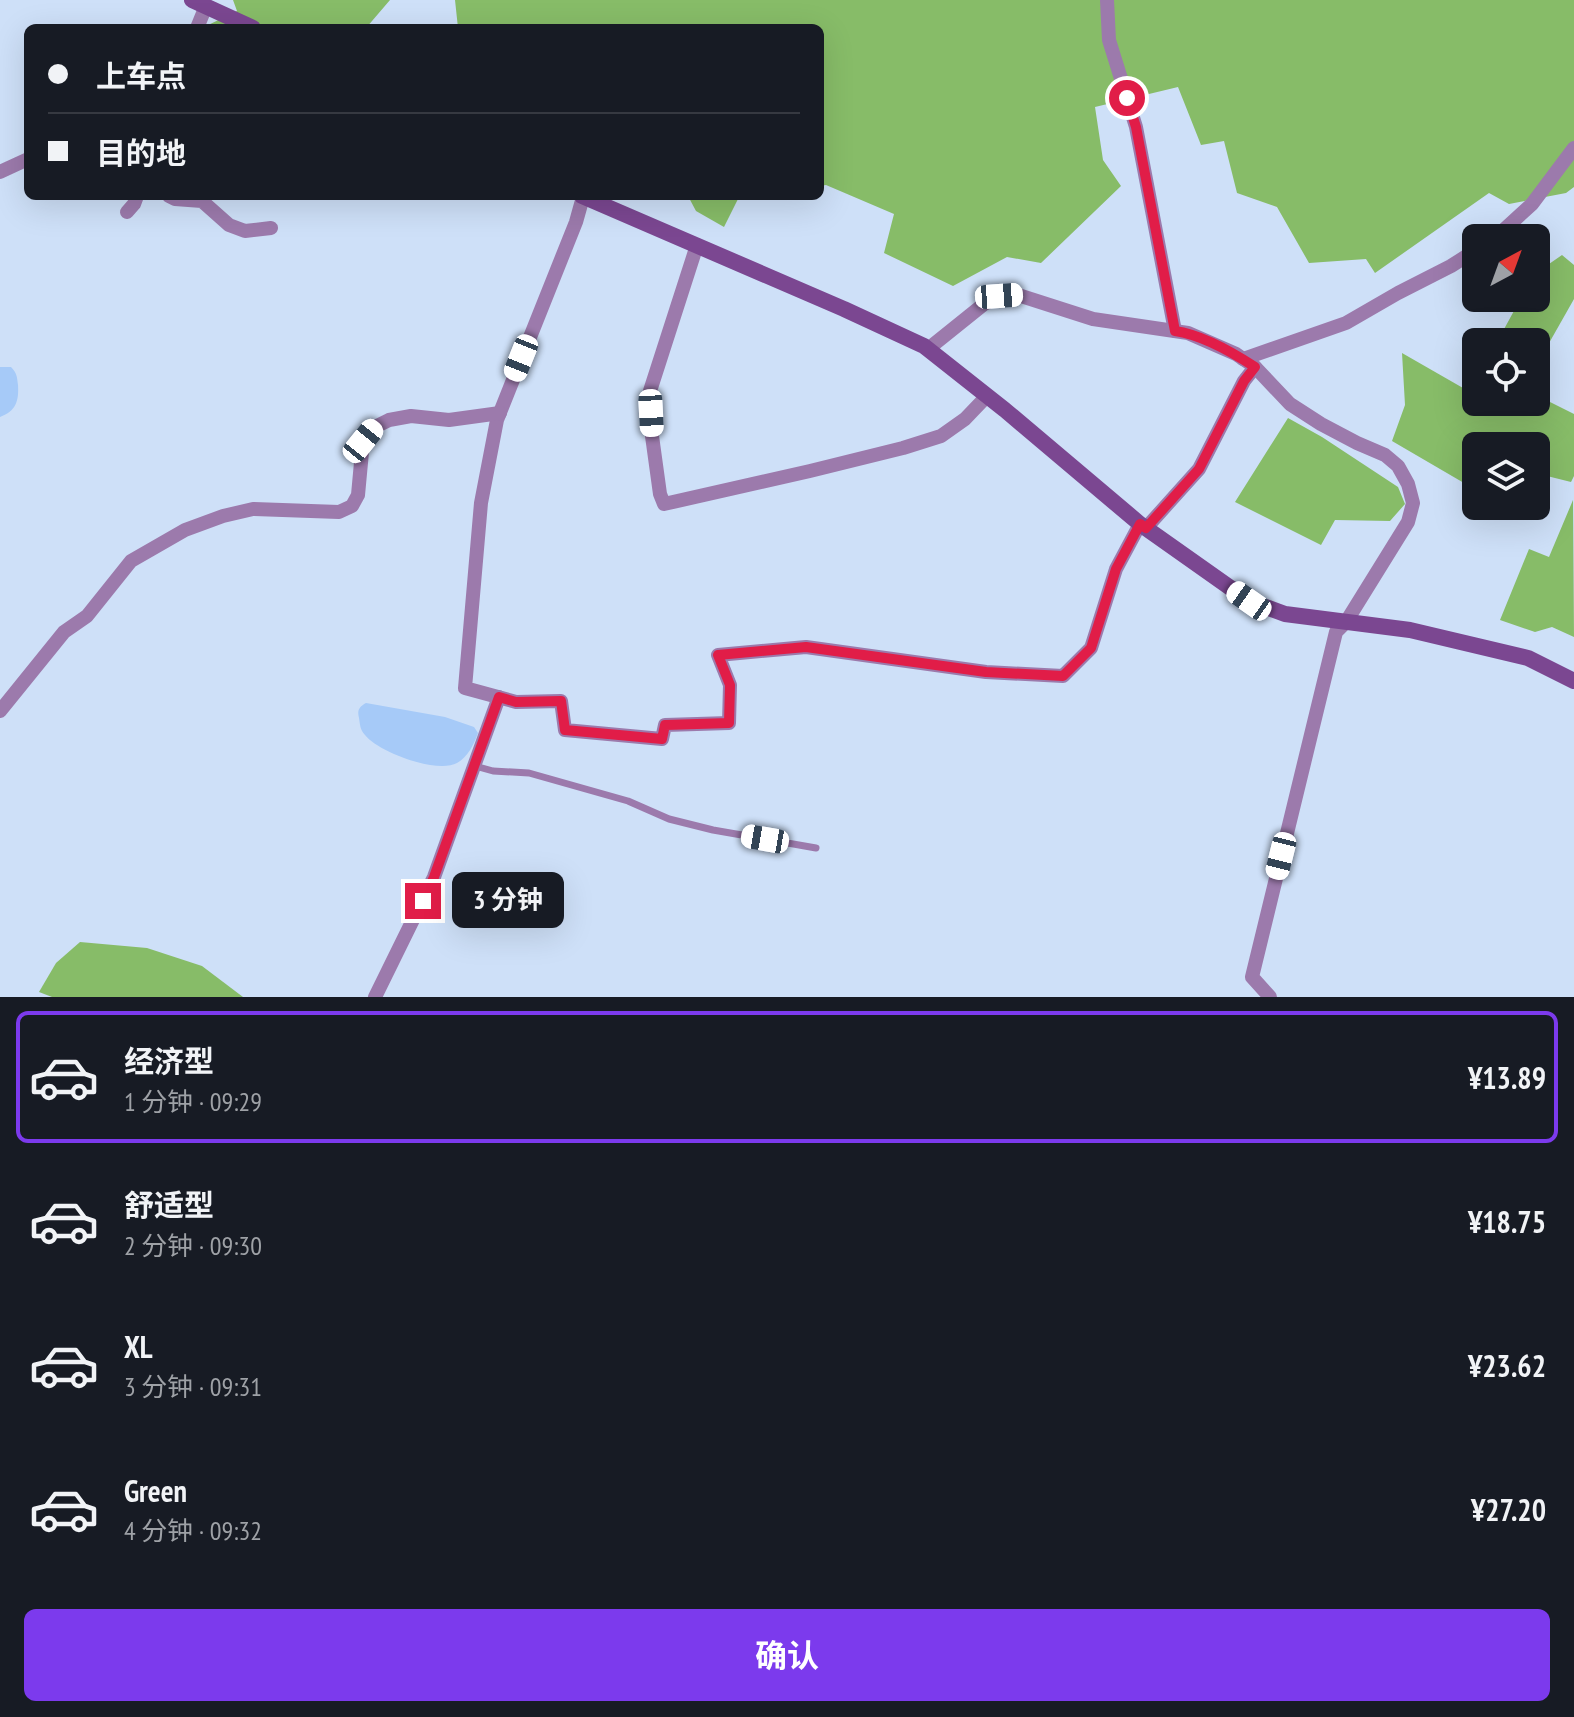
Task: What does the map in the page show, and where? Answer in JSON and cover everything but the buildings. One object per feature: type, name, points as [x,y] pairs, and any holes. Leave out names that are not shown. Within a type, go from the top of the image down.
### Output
[{"type":"street","points":[[1107,0],[1109,40],[1136,127],[1175,331]]},
{"type":"street","points":[[199,24],[207,4],[245,24]]},
{"type":"street","points":[[1513,224],[1574,148]]},
{"type":"street","points":[[0,172],[24,161]]},
{"type":"street","points":[[127,212],[136,200]]},
{"type":"street","points":[[188,200],[202,201],[229,225],[245,231],[271,228]]},
{"type":"street","points":[[581,200],[576,222],[500,413],[481,503],[465,688],[516,702],[561,701],[565,730],[662,739],[665,725],[729,723],[730,685],[718,655],[806,647],[986,672],[1063,676],[1091,648],[1116,569],[1143,526],[1199,469],[1244,381],[1249,363]]},
{"type":"street","points":[[591,200],[844,309],[928,349],[1143,526],[1249,601],[1285,614],[1410,630],[1528,658],[1574,681]]},
{"type":"street","points":[[697,245],[650,391],[652,436],[664,504],[810,471],[941,436],[965,419],[987,396]]},
{"type":"street","points":[[1249,363],[1346,323],[1462,259]]},
{"type":"street","points":[[928,349],[984,304],[999,296],[1015,294],[1093,319],[1188,333],[1249,363],[1290,404],[1321,424],[1385,455],[1398,466],[1408,484],[1413,503],[1408,522],[1346,622],[1336,632],[1252,977],[1270,997]]},
{"type":"street","points":[[0,711],[64,632],[87,616],[131,561],[185,530],[238,512],[253,509],[339,512],[352,506],[358,495],[363,441],[373,428],[389,420],[411,416],[449,420],[500,413]]},
{"type":"street","points":[[375,997],[434,877],[499,697]]},
{"type":"lane","points":[[475,766],[493,771],[529,773],[628,801],[669,819],[713,830],[816,848]]},
{"type":"green space","points":[[233,0],[390,0],[369,24],[210,24],[237,11]]},
{"type":"green space","points":[[455,0],[1574,0],[1574,187],[1566,193],[1509,204],[1489,193],[1375,273],[1366,259],[1309,263],[1277,207],[1237,193],[1224,141],[1201,145],[1178,87],[1095,107],[1103,160],[1121,186],[1041,263],[1007,257],[953,286],[884,253],[894,214],[824,185],[824,24],[458,24]]},
{"type":"green space","points":[[690,200],[738,200],[724,227],[696,211]]},
{"type":"green space","points":[[1562,255],[1574,265],[1574,299],[1550,341],[1550,328],[1505,328],[1513,312],[1550,312],[1550,263]]},
{"type":"green space","points":[[1402,353],[1462,387],[1462,416],[1550,416],[1550,402],[1574,414],[1574,476],[1571,482],[1550,477],[1550,432],[1462,432],[1462,482],[1392,441],[1405,405]]},
{"type":"green space","points":[[1288,418],[1398,487],[1405,504],[1390,521],[1335,520],[1321,545],[1235,502]]},
{"type":"green space","points":[[1573,500],[1574,637],[1552,627],[1535,632],[1500,620],[1529,549],[1549,557]]},
{"type":"green space","points":[[80,942],[147,948],[202,966],[243,997],[52,997],[39,992],[56,963]]},
{"type":"water","points":[[0,367],[13,369],[18,391],[13,408],[0,417]]},
{"type":"water","points":[[366,703],[445,717],[474,727],[478,733],[467,754],[457,763],[436,766],[408,760],[372,742],[362,731],[358,713]]},
{"type":"route","points":[[423,901],[499,697],[516,702],[561,701],[565,730],[662,739],[665,725],[729,723],[730,685],[718,655],[806,647],[986,672],[1063,676],[1091,648],[1116,569],[1140,524],[1146,528],[1199,469],[1244,381],[1255,367],[1236,354],[1188,333],[1175,331],[1136,127],[1127,98]]}]
